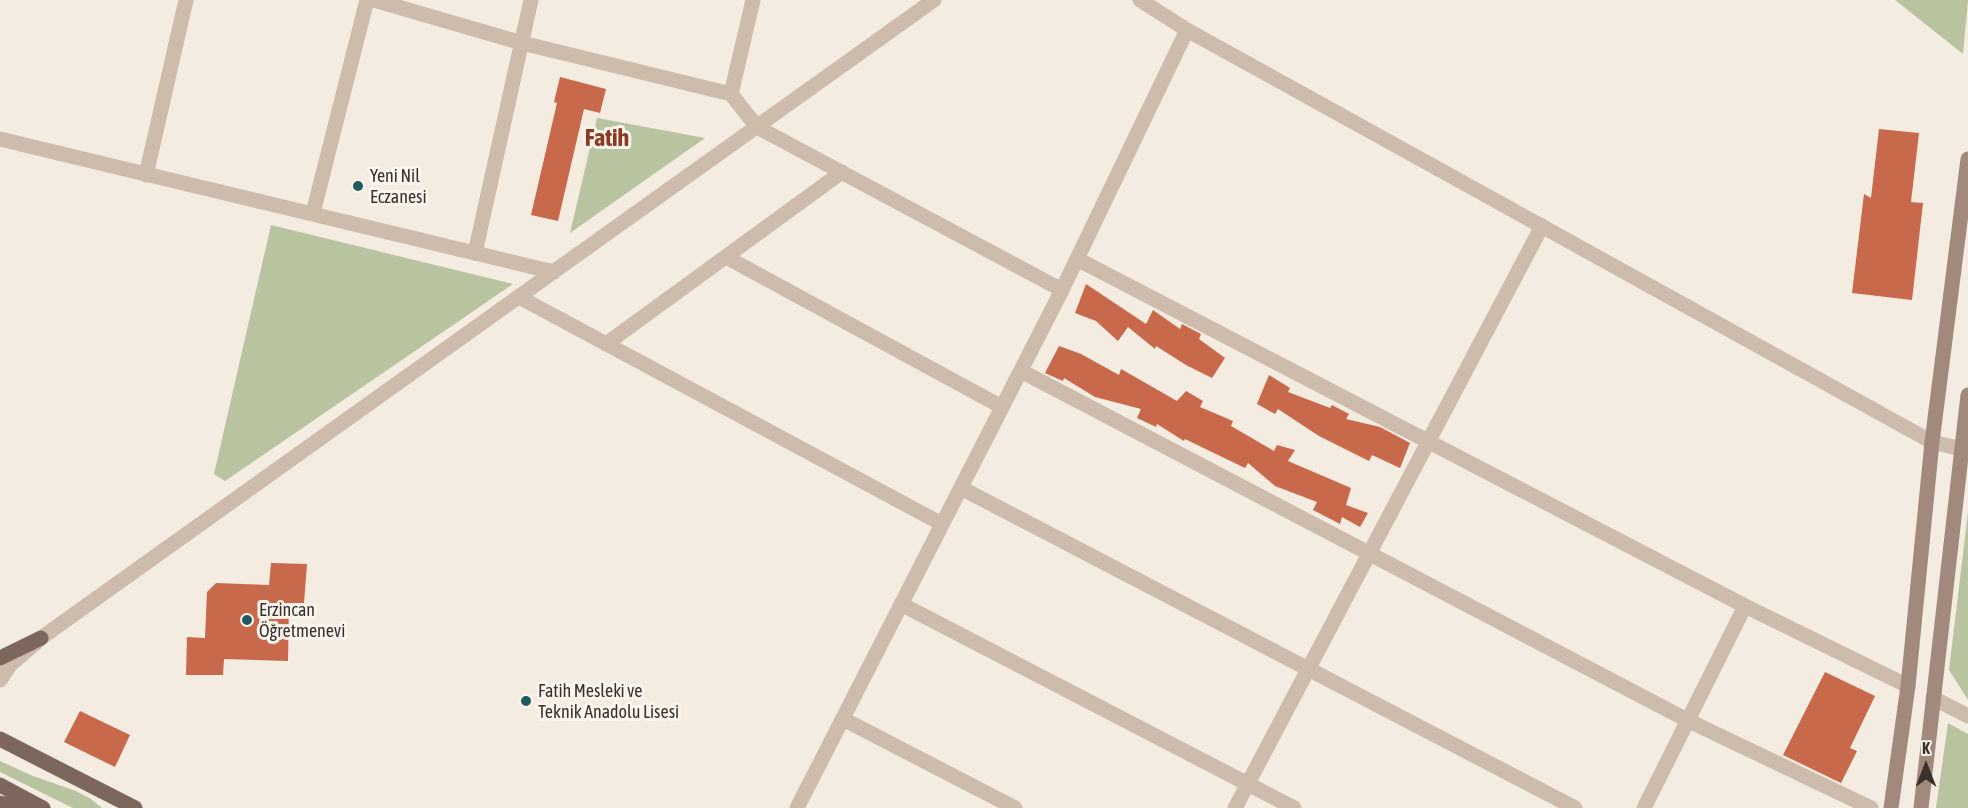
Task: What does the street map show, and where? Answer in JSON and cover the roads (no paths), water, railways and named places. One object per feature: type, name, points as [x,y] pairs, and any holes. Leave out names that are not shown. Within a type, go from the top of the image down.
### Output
[{"type":"main road","points":[[1891,808],[1908,686],[1932,442],[1968,159]]},
{"type":"main road","points":[[1921,808],[1968,394]]},
{"type":"main road","points":[[0,658],[41,638]]},
{"type":"main road","points":[[0,739],[129,807]]},
{"type":"main road","points":[[0,785],[43,808]]},
{"type":"main road","points":[[0,803],[22,808]]},
{"type":"street","points":[[146,175],[186,0]]},
{"type":"street","points":[[313,213],[367,0]]},
{"type":"street","points":[[374,0],[522,43],[731,94],[757,127],[1062,290]]},
{"type":"street","points":[[475,253],[531,0]]},
{"type":"street","points":[[731,94],[753,0]]},
{"type":"street","points":[[0,680],[10,665],[41,638],[934,0]]},
{"type":"street","points":[[1140,0],[1187,30],[1932,442],[1962,449]]},
{"type":"street","points":[[797,808],[1062,290],[1187,30]]},
{"type":"street","points":[[0,139],[554,272]]},
{"type":"street","points":[[606,344],[842,172]]},
{"type":"street","points":[[1235,808],[1542,226]]},
{"type":"street","points":[[726,257],[1002,407]]},
{"type":"street","points":[[1077,259],[1745,606],[1908,686]]},
{"type":"street","points":[[519,297],[942,524]]},
{"type":"street","points":[[1021,371],[1689,721],[1871,808]]},
{"type":"street","points":[[961,488],[1575,808]]},
{"type":"street","points":[[901,604],[1294,808]]},
{"type":"street","points":[[1644,808],[1745,606]]},
{"type":"street","points":[[1933,698],[1968,716]]},
{"type":"street","points":[[843,719],[1016,808]]},
{"type":"place","name":"Yeni Nil Eczanesi","points":[[358,186]]},
{"type":"place","name":"Erzincan Öğretmenevi","points":[[247,620]]},
{"type":"place","name":"Fatih Mesleki ve Teknik Anadolu Lisesi","points":[[526,701]]},
{"type":"district","name":"Fatih","points":[[607,138]]}]
